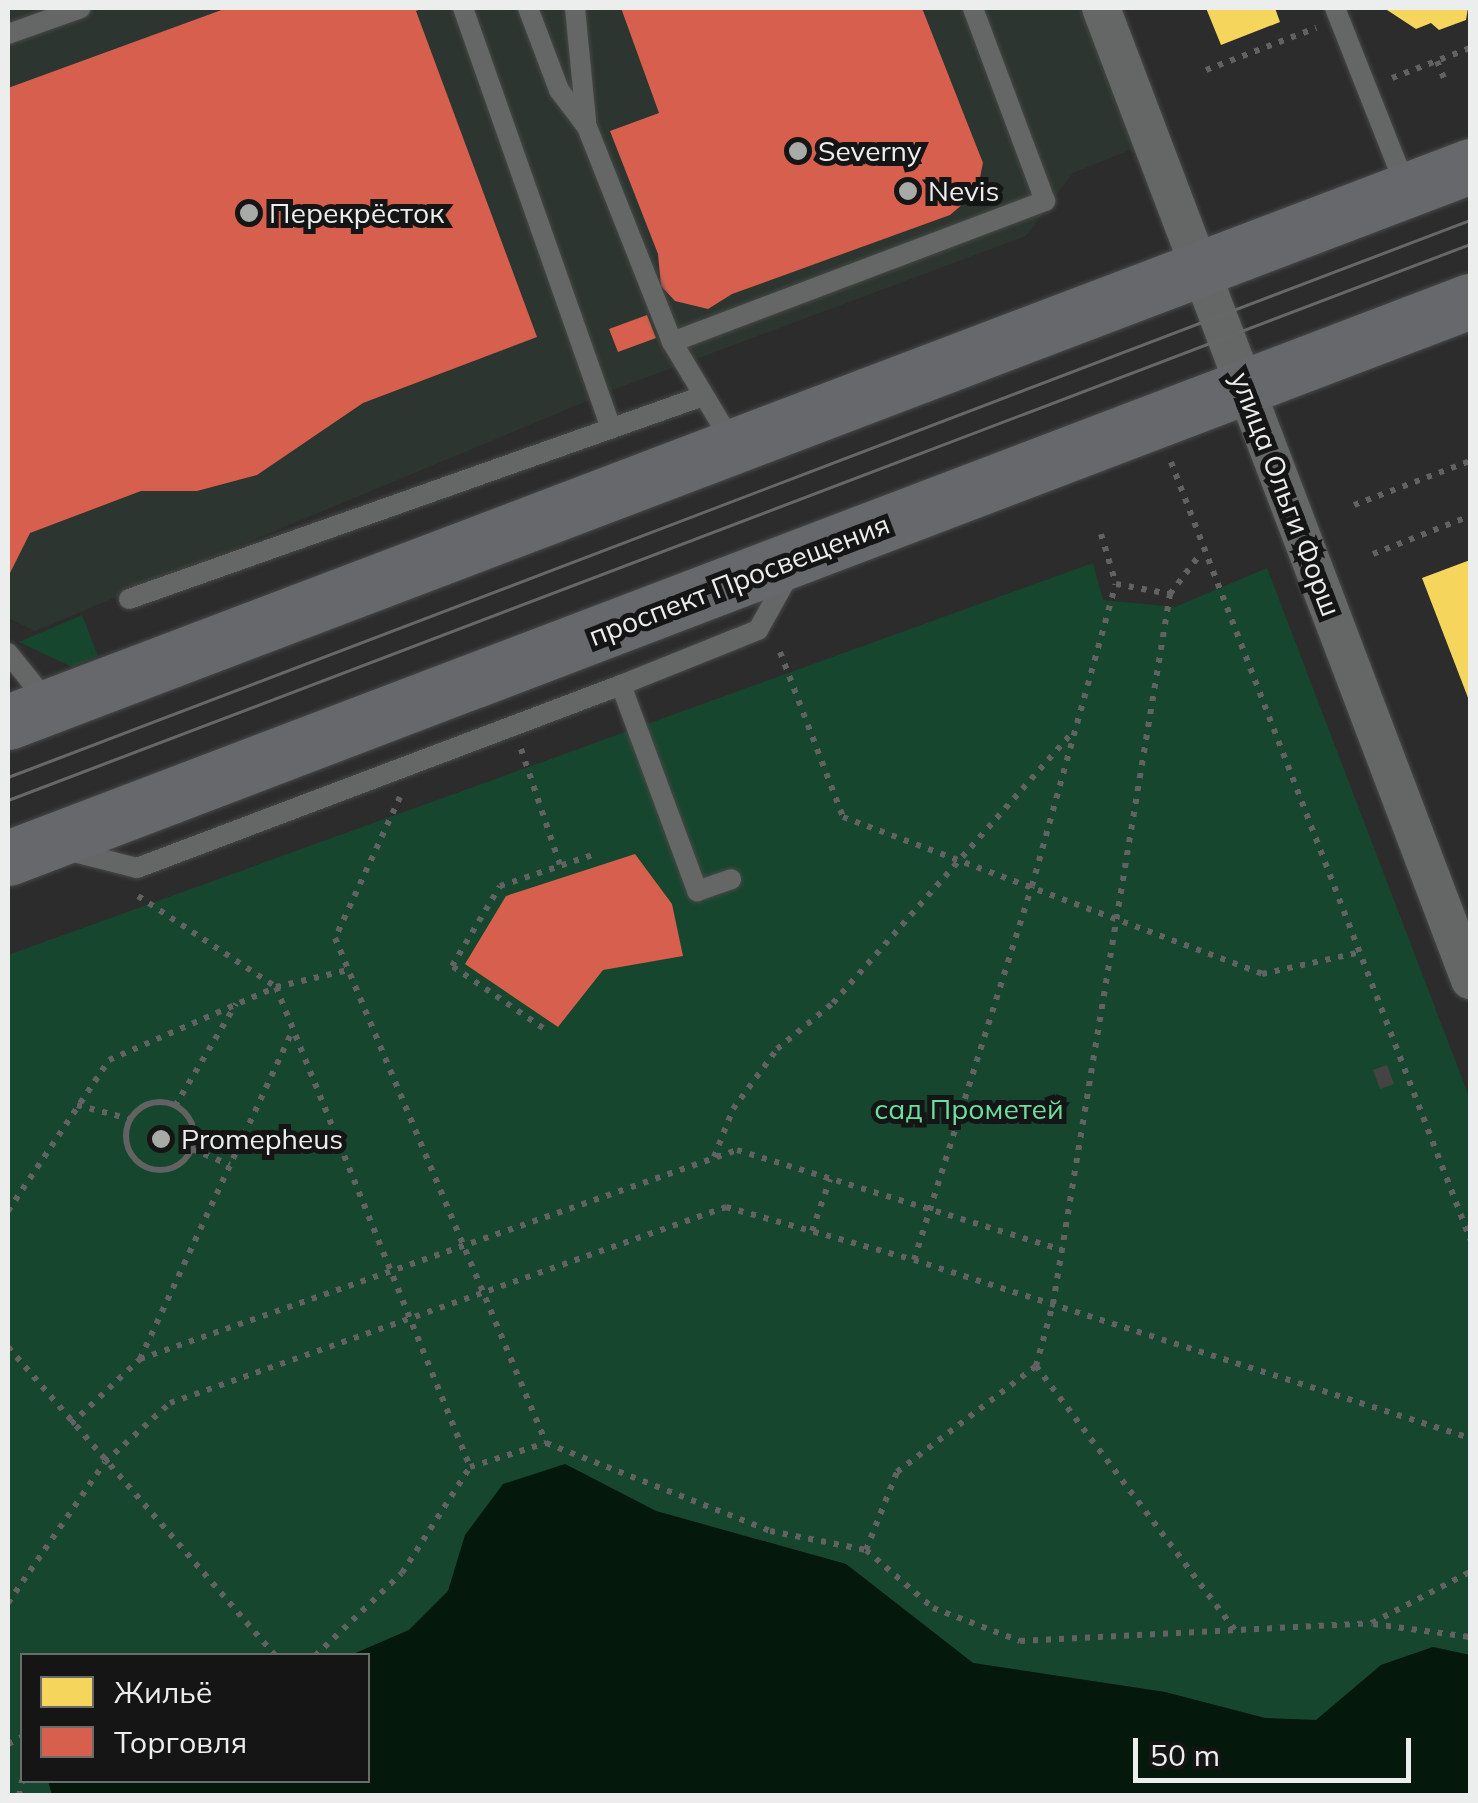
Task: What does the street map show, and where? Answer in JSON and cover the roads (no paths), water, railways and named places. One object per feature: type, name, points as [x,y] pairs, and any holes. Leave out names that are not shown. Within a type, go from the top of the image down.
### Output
[{"type":"main road","points":[[29,714],[1470,166]]},
{"type":"main road","name":"проспект Просвещения","points":[[26,851],[1470,301]]},
{"type":"street","name":"улица Ольги Форш","points":[[1101,8],[1470,980]]},
{"type":"lane","points":[[8,34],[82,8]]},
{"type":"lane","points":[[463,8],[610,425]]},
{"type":"lane","points":[[528,8],[558,90],[587,128],[672,342],[700,396],[734,445]]},
{"type":"lane","points":[[575,8],[587,128]]},
{"type":"lane","points":[[672,342],[1045,201],[973,8]]},
{"type":"lane","points":[[1337,14],[1408,190]]},
{"type":"lane","points":[[129,598],[700,396]]},
{"type":"lane","points":[[26,851],[138,868],[621,685],[758,630],[798,557]]},
{"type":"lane","points":[[8,653],[29,714]]},
{"type":"lane","points":[[621,685],[697,891],[731,880]]},
{"type":"tram line","points":[[8,777],[1470,220]]},
{"type":"tram line","points":[[8,800],[1470,244]]},
{"type":"place","name":"Severny","points":[[798,151]]},
{"type":"place","name":"Nevis","points":[[908,191]]},
{"type":"place","name":"Перекрёсток","points":[[249,213]]},
{"type":"place","name":"Promepheus","points":[[161,1139]]},
{"type":"park label","name":"сад Прометей","points":[[969,1109]]}]
